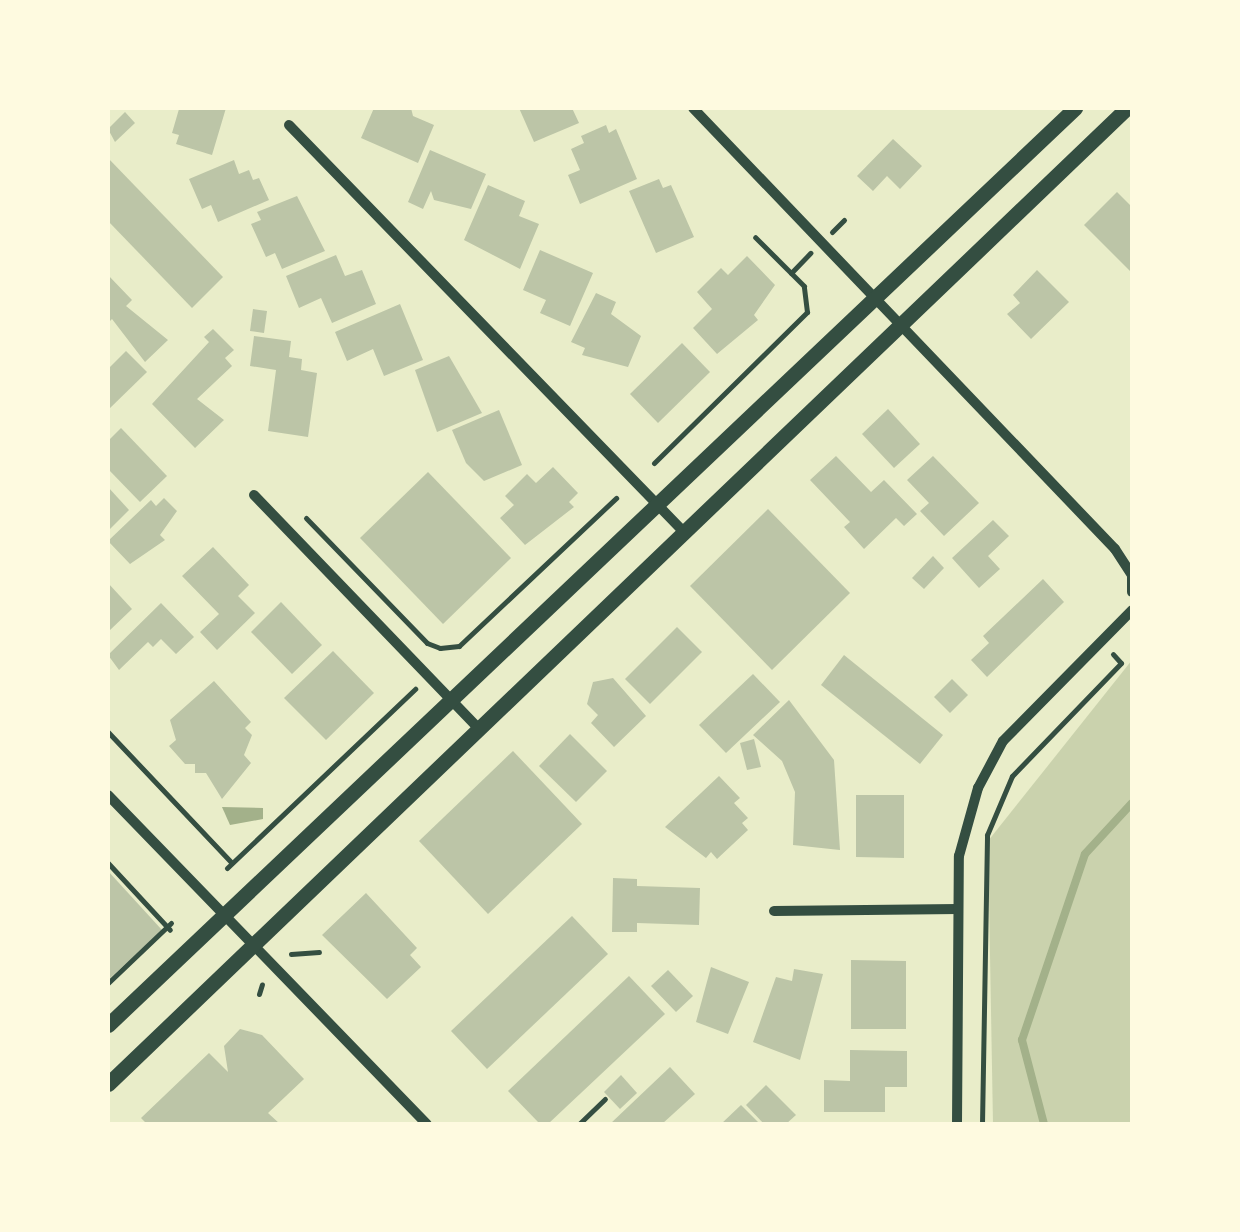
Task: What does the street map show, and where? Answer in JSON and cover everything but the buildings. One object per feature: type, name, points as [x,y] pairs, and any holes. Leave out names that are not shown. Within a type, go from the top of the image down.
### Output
[{"type":"main road","points":[[108,1025],[874,294],[1075,108]]},
{"type":"main road","points":[[108,1084],[1127,108]]},
{"type":"street","points":[[693,108],[902,322],[1114,550],[1132,575],[1132,592]]},
{"type":"street","points":[[289,125],[684,532]]},
{"type":"street","points":[[254,495],[478,729]]},
{"type":"street","points":[[956,1124],[959,856],[978,788],[1003,742],[1132,610]]},
{"type":"street","points":[[108,795],[428,1124]]},
{"type":"street","points":[[774,911],[958,909]]},
{"type":"lane","points":[[579,1124],[605,1099]]},
{"type":"path","points":[[654,464],[798,322],[810,300],[793,270],[755,237]]},
{"type":"path","points":[[798,322],[810,334]]},
{"type":"path","points":[[306,518],[427,643],[440,648],[459,646],[616,498]]},
{"type":"path","points":[[437,661],[440,648]]},
{"type":"path","points":[[982,1124],[987,835],[1012,776],[1120,663],[1112,654]]},
{"type":"path","points":[[108,732],[229,866],[412,692]]},
{"type":"path","points":[[108,862],[169,926],[108,983]]},
{"type":"path","points":[[291,954],[319,952]]},
{"type":"path","points":[[259,994],[262,984]]},
{"type":"shaded area","points":[[1132,660],[1132,1124],[993,1124],[988,841]]},
{"type":"shaded area","points":[[222,807],[263,808],[263,819],[230,825]]},
{"type":"waterway","points":[[1044,1124],[1022,1040],[1085,854],[1132,803]]}]
